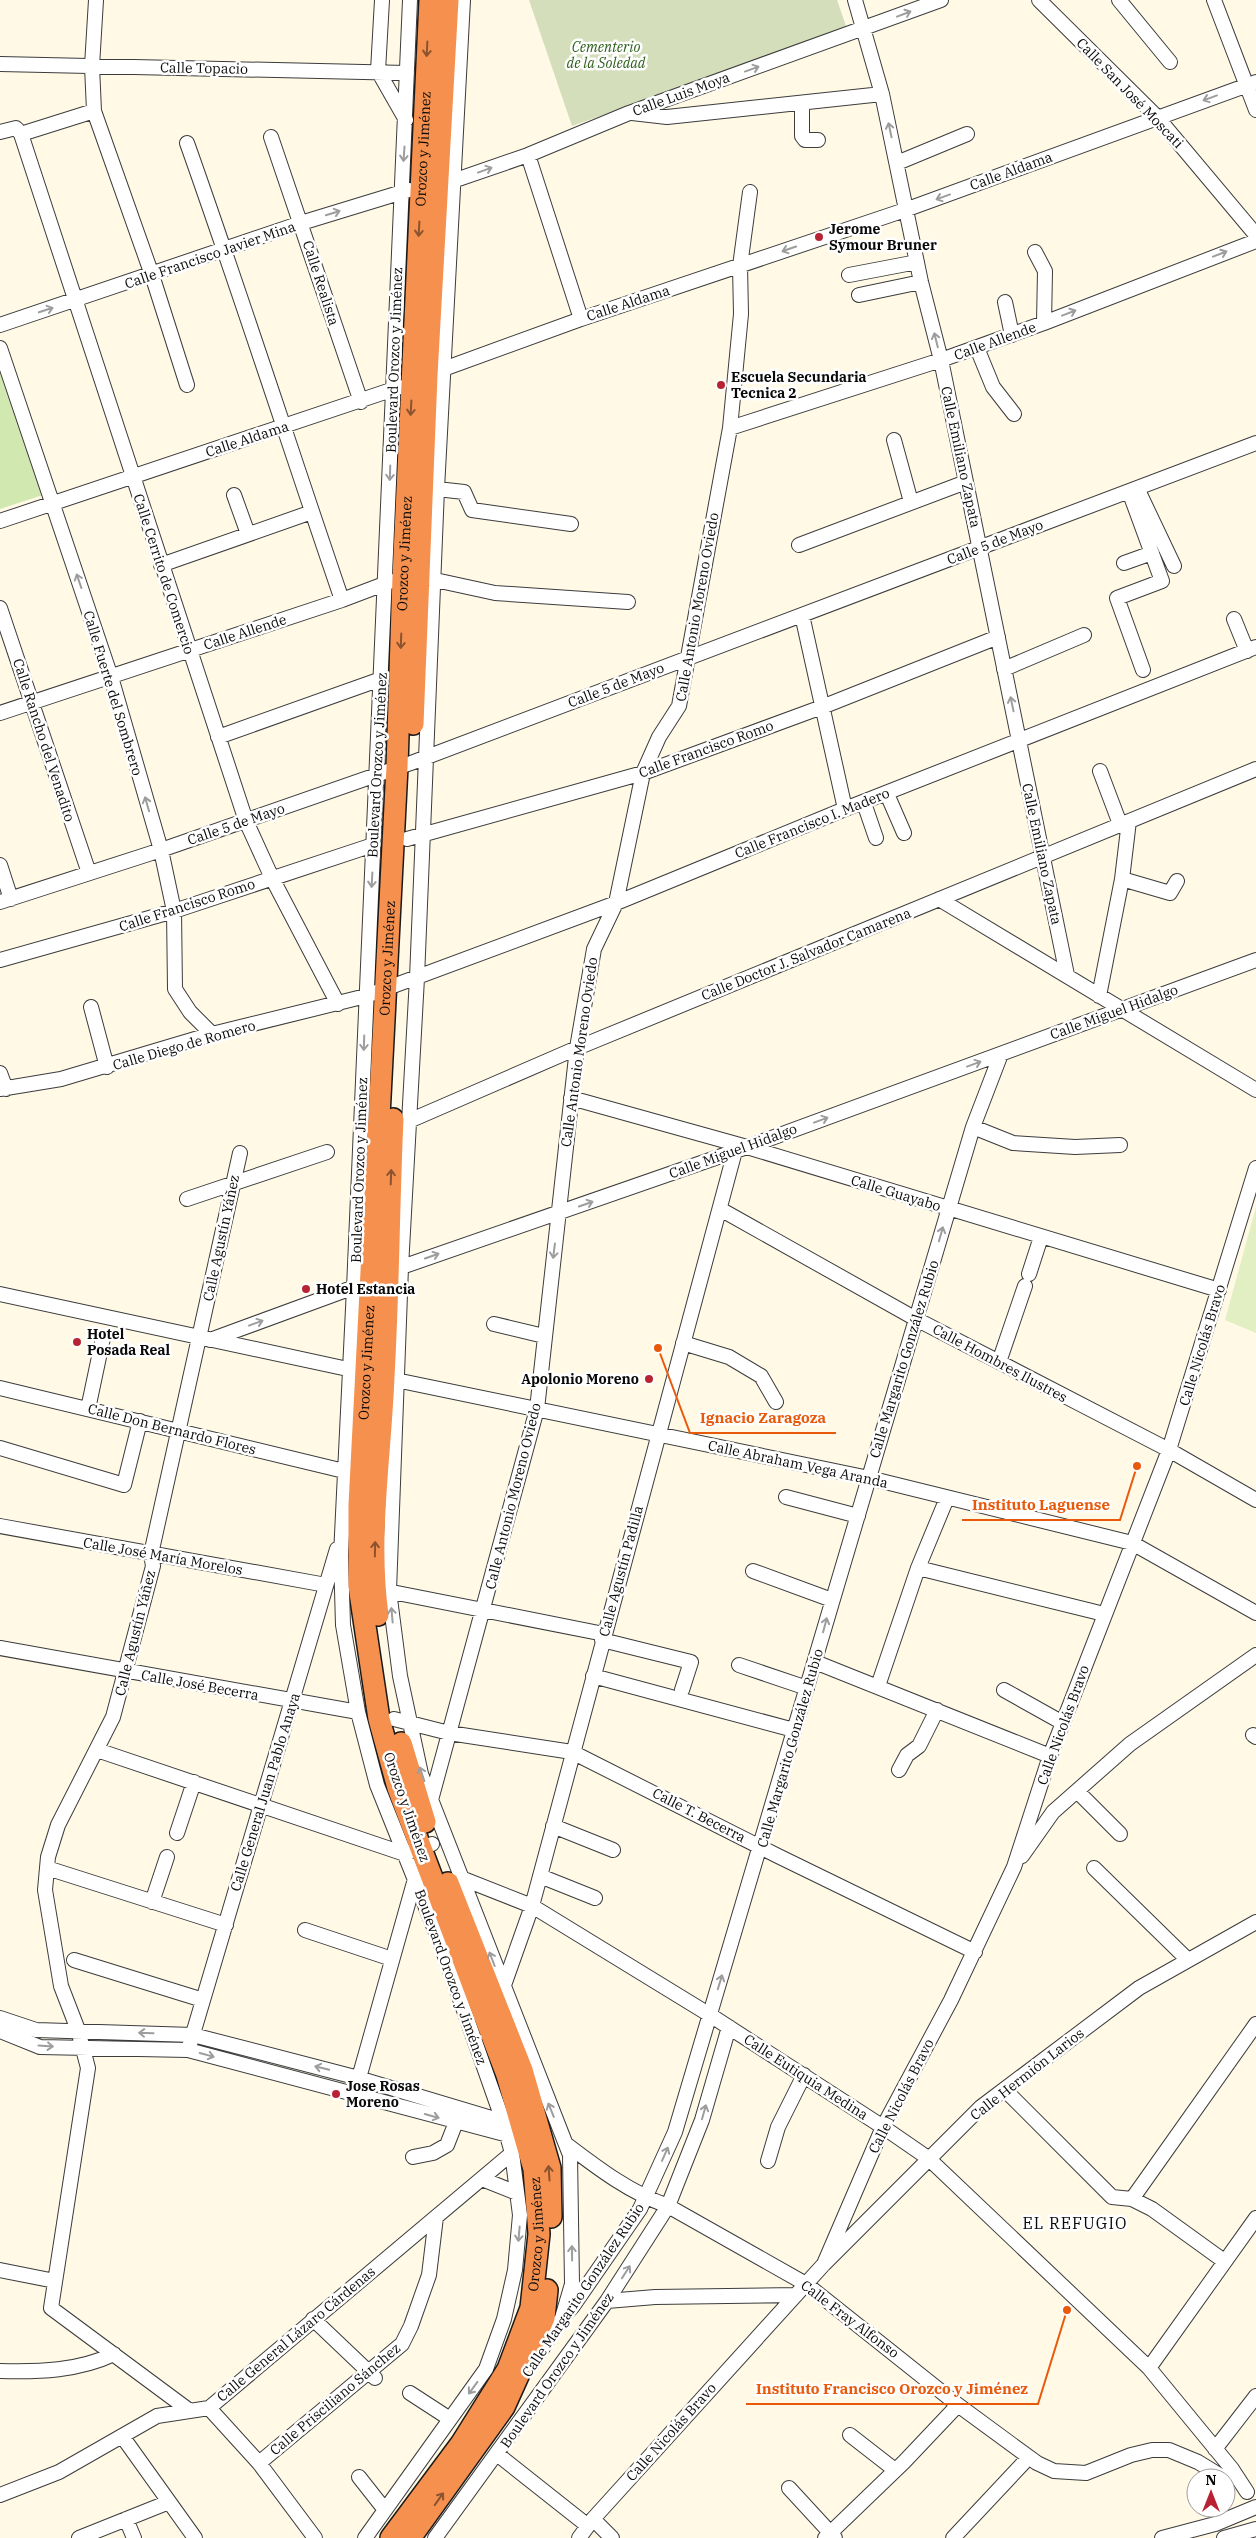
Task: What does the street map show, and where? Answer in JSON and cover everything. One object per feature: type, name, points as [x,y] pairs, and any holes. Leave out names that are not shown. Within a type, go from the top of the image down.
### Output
[{"type":"highway","name":"Orozco y Jiménez","points":[[392,987],[415,837],[411,762],[411,579],[428,375],[430,0]]},
{"type":"highway","name":"Orozco y Jiménez","points":[[429,186],[448,0]]},
{"type":"highway","name":"Orozco y Jiménez","points":[[411,762],[392,987],[374,1375],[375,1500],[382,1590],[419,1849]]},
{"type":"highway","name":"Orozco y Jiménez","points":[[374,1375],[359,1505],[359,1586],[379,1719],[398,1788],[419,1849],[522,2070],[522,2137],[534,2169],[539,2234],[532,2308],[508,2369],[460,2444],[391,2538]]},
{"type":"highway","name":"Orozco y Jiménez","points":[[410,2538],[504,2407],[544,2318],[550,2266],[550,2168],[522,2137]]},
{"type":"street","points":[[96,0],[92,66],[94,111],[152,275],[187,386]]},
{"type":"street","points":[[382,0],[378,71],[406,120]]},
{"type":"street","name":"Boulevard Orozco y Jiménez","points":[[365,2538],[486,2369],[504,2319],[515,2270],[520,2215],[517,2193],[522,2137],[415,1879],[419,1849],[377,1785],[358,1712],[344,1625],[342,1533],[344,1471],[374,1375],[392,987],[373,845],[381,679],[411,579],[393,391],[429,186],[406,120],[410,0]]},
{"type":"street","name":"Orozco y Jiménez","points":[[429,186],[463,0]]},
{"type":"street","name":"Calle Emiliano Zapata","points":[[855,0],[865,28],[882,94],[905,210],[941,360],[1067,975]]},
{"type":"street","name":"Calle Luis Moya","points":[[429,186],[528,155],[630,113],[941,0]]},
{"type":"street","name":"Calle San José Moscati","points":[[1039,0],[1157,117],[1256,241]]},
{"type":"street","points":[[1119,0],[1170,62]]},
{"type":"street","points":[[1214,0],[1251,84],[1256,110]]},
{"type":"street","name":"Calle Topacio","points":[[0,64],[407,72]]},
{"type":"street","name":"Calle Aldama","points":[[0,521],[393,391],[428,375],[581,319],[905,210],[1251,84]]},
{"type":"street","points":[[630,113],[667,117],[882,94]]},
{"type":"street","points":[[802,104],[802,136],[805,140],[818,140]]},
{"type":"street","points":[[0,132],[11,128],[20,132],[94,111]]},
{"type":"street","name":"Calle Cerrito de Comercio","points":[[20,132],[188,651],[246,821],[272,878],[338,1004]]},
{"type":"street","points":[[896,163],[967,134]]},
{"type":"street","name":"Calle Realista","points":[[271,137],[360,402]]},
{"type":"street","points":[[187,143],[225,249],[283,428],[342,600]]},
{"type":"street","points":[[528,155],[581,319]]},
{"type":"street","name":"Calle Francisco Javier Mina","points":[[0,325],[301,223],[429,186]]},
{"type":"street","name":"Calle Antonio Moreno Oviedo","points":[[431,1800],[537,1409],[577,1048],[594,949],[616,903],[643,773],[659,737],[679,706],[686,658],[730,428],[741,314],[740,266],[750,192]]},
{"type":"street","name":"Calle Allende","points":[[730,428],[977,348],[1256,241]]},
{"type":"street","points":[[1035,252],[1045,271],[1044,323]]},
{"type":"street","points":[[850,275],[917,262]]},
{"type":"street","points":[[859,295],[921,282]]},
{"type":"street","points":[[1005,302],[1012,335]]},
{"type":"street","name":"Calle Fuerte del Sombrero","points":[[0,348],[110,677],[160,850],[174,911],[175,989],[190,1012],[212,1034]]},
{"type":"street","points":[[977,348],[993,387],[1014,414]]},
{"type":"street","name":"Orozco y Jiménez","points":[[411,579],[437,490],[428,375]]},
{"type":"street","points":[[894,440],[911,502]]},
{"type":"street","name":"Calle 5 de Mayo","points":[[6,901],[246,821],[376,775],[1256,443]]},
{"type":"street","points":[[800,545],[966,482]]},
{"type":"street","points":[[437,490],[464,492],[472,510],[572,524]]},
{"type":"street","points":[[1133,490],[1162,581],[1116,598],[1143,670]]},
{"type":"street","points":[[1133,490],[1174,566]]},
{"type":"street","points":[[234,495],[248,534]]},
{"type":"street","points":[[160,565],[312,512]]},
{"type":"street","points":[[1124,563],[1152,553]]},
{"type":"street","points":[[411,579],[495,593],[628,602]]},
{"type":"street","name":"Calle Allende","points":[[0,713],[411,579]]},
{"type":"street","name":"Calle Rancho del Venadito","points":[[0,608],[89,873]]},
{"type":"street","points":[[802,615],[845,809]]},
{"type":"street","points":[[1234,619],[1251,649]]},
{"type":"street","points":[[1004,669],[1084,635]]},
{"type":"street","name":"Calle Francisco Romo","points":[[415,837],[643,773],[998,637]]},
{"type":"street","name":"Calle Francisco I. Madero","points":[[392,987],[616,903],[845,809],[1251,649]]},
{"type":"street","points":[[218,737],[381,679]]},
{"type":"street","name":"Calle Doctor J. Salvador Camarena","points":[[385,1133],[577,1048],[939,898],[1256,770]]},
{"type":"street","points":[[1100,771],[1125,823],[1122,879],[1100,996]]},
{"type":"street","points":[[886,794],[904,833]]},
{"type":"street","points":[[864,803],[876,838]]},
{"type":"street","name":"Calle Francisco Romo","points":[[0,960],[174,911],[373,845]]},
{"type":"street","points":[[0,865],[6,901]]},
{"type":"street","points":[[1122,879],[1170,893],[1178,880]]},
{"type":"street","points":[[939,898],[1067,975],[1121,1010],[1256,1090]]},
{"type":"street","name":"Calle Miguel Hidalgo","points":[[205,1339],[741,1149],[1256,960]]},
{"type":"street","name":"Calle Diego de Romero","points":[[3,1089],[61,1079],[107,1067],[212,1034],[338,1004],[392,987]]},
{"type":"street","points":[[91,1007],[107,1067]]},
{"type":"street","name":"Calle Margarito González Rubio","points":[[504,2407],[562,2318],[573,2306],[640,2209],[675,2132],[948,1209],[973,1127],[1001,1054]]},
{"type":"street","points":[[0,1073],[3,1089]]},
{"type":"street","name":"Calle Guayabo","points":[[572,1098],[1219,1290]]},
{"type":"street","points":[[973,1127],[1013,1143],[1075,1147],[1120,1146]]},
{"type":"street","name":"Calle Agustín Padilla","points":[[503,1988],[532,1906],[683,1343],[720,1209],[741,1149]]},
{"type":"street","points":[[187,1199],[232,1186],[327,1152]]},
{"type":"street","name":"Calle Agustín Yáñez","points":[[114,2354],[51,2308],[88,2068],[82,2039],[60,1986],[45,1890],[48,1857],[58,1825],[113,1717],[153,1566],[151,1554],[179,1430],[205,1339],[232,1186],[240,1153]]},
{"type":"street","name":"Calle Nicolás Bravo","points":[[824,2264],[883,2127],[975,1952],[1014,1867],[1050,1756],[1169,1450],[1256,1168]]},
{"type":"street","name":"Calle Hombres Ilustres","points":[[720,1209],[916,1319],[1169,1450],[1256,1500]]},
{"type":"street","points":[[1000,1362],[1041,1237]]},
{"type":"street","name":"Calle Abraham Vega Aranda","points":[[0,1294],[374,1375],[869,1478],[1132,1543],[1256,1613]]},
{"type":"street","points":[[494,1324],[544,1336]]},
{"type":"street","points":[[88,1409],[104,1338]]},
{"type":"street","points":[[683,1343],[729,1357],[761,1376],[776,1402]]},
{"type":"street","name":"Calle Don Bernardo Flores","points":[[0,1388],[344,1471]]},
{"type":"street","points":[[0,1448],[124,1486],[140,1421]]},
{"type":"street","points":[[786,1497],[858,1516]]},
{"type":"street","points":[[878,1686],[918,1568],[947,1498]]},
{"type":"street","name":"Calle José María Morelos","points":[[0,1526],[326,1584]]},
{"type":"street","name":"Calle General Juan Pablo Anaya","points":[[188,2050],[342,1533]]},
{"type":"street","points":[[918,1568],[1104,1614]]},
{"type":"street","points":[[753,1571],[832,1600]]},
{"type":"street","points":[[382,1590],[603,1637],[691,1662],[682,1690]]},
{"type":"street","name":"Calle José Becerra","points":[[0,1648],[292,1702],[358,1712]]},
{"type":"street","points":[[1014,1867],[1053,1812],[1130,1744],[1256,1656]]},
{"type":"street","points":[[815,1662],[1050,1756]]},
{"type":"street","points":[[739,1665],[807,1688]]},
{"type":"street","points":[[593,1676],[794,1730]]},
{"type":"street","points":[[1004,1690],[1063,1723]]},
{"type":"street","points":[[899,1770],[907,1755],[919,1746],[937,1710]]},
{"type":"street","name":"Orozco y Jiménez","points":[[401,1721],[503,1988],[572,2151]]},
{"type":"street","name":"Calle T. Becerra","points":[[401,1721],[449,1733],[572,1752],[778,1856],[975,1952]]},
{"type":"street","points":[[97,1750],[261,1805],[419,1849]]},
{"type":"street","points":[[177,1833],[194,1782]]},
{"type":"street","points":[[1077,1791],[1120,1834]]},
{"type":"street","points":[[1034,1805],[1053,1812]]},
{"type":"street","points":[[553,1826],[613,1850]]},
{"type":"street","points":[[152,1902],[167,1857]]},
{"type":"street","points":[[47,1868],[226,1925]]},
{"type":"street","points":[[1094,1868],[1188,1960]]},
{"type":"street","points":[[540,1876],[595,1898]]},
{"type":"street","name":"Calle Eutiquia Medina","points":[[460,1878],[532,1906],[729,2027],[928,2158],[1149,2368],[1254,2498]]},
{"type":"street","points":[[354,2094],[415,1879]]},
{"type":"street","name":"Calle Hermión Larios","points":[[806,2284],[928,2158],[981,2107],[1139,1988],[1256,1922]]},
{"type":"street","points":[[305,1930],[392,1959]]},
{"type":"street","points":[[74,1960],[204,2000]]},
{"type":"street","points":[[0,2018],[36,2030],[82,2039],[188,2050],[456,2122],[522,2137]]},
{"type":"street","points":[[1132,2199],[1256,2024]]},
{"type":"street","name":"Boulevard Orozco y Jiménez","points":[[435,2538],[607,2301],[668,2206],[702,2120],[729,2027]]},
{"type":"street","points":[[0,2030],[40,2047],[82,2039],[193,2035],[359,2078],[522,2137]]},
{"type":"street","points":[[768,2161],[778,2127],[804,2075]]},
{"type":"street","points":[[1005,2090],[1112,2197],[1132,2199],[1152,2210],[1224,2261]]},
{"type":"street","points":[[413,2157],[433,2153],[447,2145],[456,2122]]},
{"type":"street","name":"Calle Fray Alfonso","points":[[522,2137],[572,2151],[606,2175],[645,2198],[668,2206],[806,2284],[958,2405],[1029,2457],[1054,2471],[1086,2473],[1131,2455],[1152,2450],[1169,2450],[1208,2468]]},
{"type":"street","name":"Calle General Lázaro Cárdenas","points":[[0,2495],[59,2472],[157,2416],[209,2408],[482,2179],[522,2137]]},
{"type":"street","points":[[562,2318],[572,2284],[572,2151]]},
{"type":"street","points":[[482,2179],[517,2193]]},
{"type":"street","name":"Calle Prisciliano Sánchez","points":[[259,2463],[372,2375],[402,2344],[411,2326],[429,2275],[436,2217]]},
{"type":"street","points":[[1149,2368],[1256,2218]]},
{"type":"street","points":[[0,2270],[55,2281]]},
{"type":"street","name":"Calle Nicolás Bravo","points":[[579,2538],[591,2522],[806,2284]]},
{"type":"street","points":[[607,2301],[655,2297],[796,2295]]},
{"type":"street","points":[[313,2319],[372,2375]]},
{"type":"street","points":[[0,2371],[48,2372],[95,2363],[114,2354],[190,2411]]},
{"type":"street","points":[[410,2393],[450,2419]]},
{"type":"street","points":[[1215,2450],[1256,2396]]},
{"type":"street","points":[[789,2488],[830,2536],[958,2405]]},
{"type":"street","points":[[209,2408],[259,2463],[315,2538]]},
{"type":"street","points":[[850,2435],[895,2470]]},
{"type":"street","points":[[122,2436],[195,2538]]},
{"type":"street","points":[[497,2454],[612,2538]]},
{"type":"street","points":[[953,2538],[1029,2457]]},
{"type":"street","points":[[359,2476],[385,2510]]},
{"type":"street","name":"Calle Fray Alfonso","points":[[1236,2486],[1254,2498]]},
{"type":"street","points":[[1162,2538],[1215,2524],[1254,2498]]},
{"type":"street","points":[[79,2538],[169,2502]]},
{"type":"street","points":[[126,2519],[134,2538]]},
{"type":"street","points":[[1224,2538],[1256,2529]]},
{"type":"green space","name":"Cementerio de la Soledad","points":[[529,0],[837,0],[847,29],[572,126]]},
{"type":"green space","points":[[0,357],[46,494],[0,509]]},
{"type":"green space","points":[[1256,1207],[1256,1333],[1225,1320]]},
{"type":"place","name":"Jerome Symour Bruner","points":[[819,237]]},
{"type":"place","name":"Escuela Secundaria Tecnica 2","points":[[721,385]]},
{"type":"place","name":"Hotel Estancia","points":[[306,1289]]},
{"type":"place","name":"Hotel Posada Real","points":[[77,1342]]},
{"type":"place","name":"Ignacio Zaragoza","points":[[658,1348]]},
{"type":"place","name":"Apolonio Moreno","points":[[649,1379]]},
{"type":"place","name":"Instituto Laguense","points":[[1137,1466]]},
{"type":"place","name":"Jose Rosas Moreno","points":[[336,2094]]},
{"type":"place","name":"Instituto Francisco Orozco y Jiménez","points":[[1067,2310]]},
{"type":"district","name":"EL REFUGIO","points":[[1075,2223]]}]
